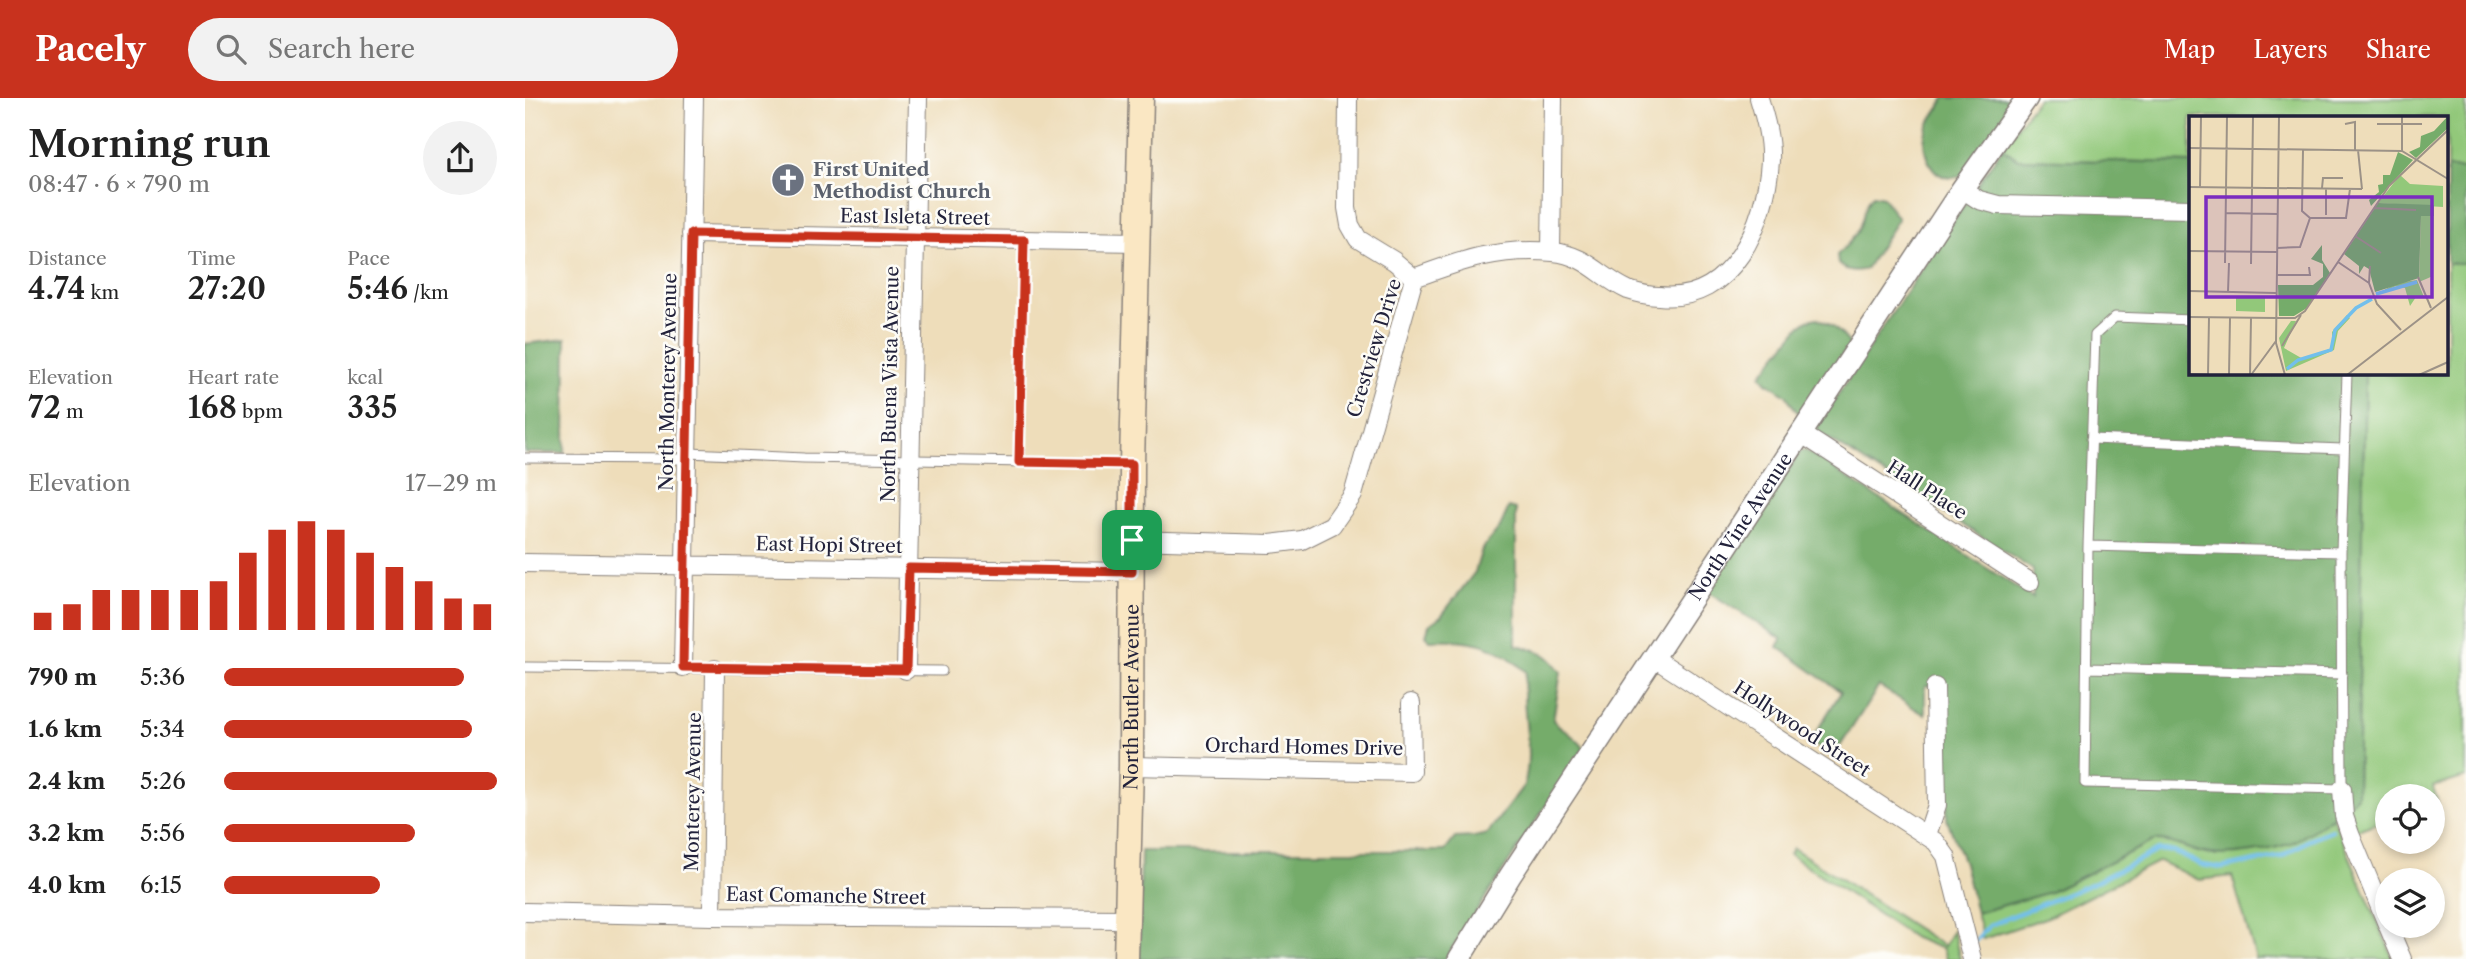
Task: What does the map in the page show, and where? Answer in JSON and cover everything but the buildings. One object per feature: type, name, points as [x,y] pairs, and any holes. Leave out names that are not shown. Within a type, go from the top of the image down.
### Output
[{"type":"main road","name":"North Butler Avenue","points":[[1126,959],[1131,766],[1132,464],[1141,98]]},
{"type":"street","name":"North Monterey Avenue","points":[[683,667],[694,98]]},
{"type":"street","name":"North Buena Vista Avenue","points":[[906,670],[918,98]]},
{"type":"street","points":[[1348,98],[1347,208],[1350,225],[1358,239],[1394,261],[1414,278]]},
{"type":"street","points":[[1551,252],[1553,98]]},
{"type":"street","name":"Crestview Drive","points":[[1132,540],[1270,544],[1302,540],[1332,525],[1353,495],[1414,278],[1486,254],[1551,252],[1579,259],[1628,289],[1658,296],[1677,297],[1700,292],[1726,275],[1749,241],[1766,189],[1769,142],[1759,98]]},
{"type":"street","name":"North Vine Avenue","points":[[1459,959],[1510,876],[1962,189],[2027,98]]},
{"type":"street","points":[[1962,189],[1979,200],[1998,205],[2189,209]]},
{"type":"street","name":"East Isleta Street","points":[[691,234],[1137,242]]},
{"type":"street","name":"Hall Place","points":[[1802,434],[2030,582]]},
{"type":"street","name":"East Hopi Street","points":[[525,563],[1132,572]]},
{"type":"street","name":"Hollywood Street","points":[[1654,658],[1927,835],[1941,847],[1946,856],[1972,959]]},
{"type":"street","name":"Monterey Avenue","points":[[712,916],[715,669]]},
{"type":"street","points":[[1927,835],[1937,805],[1935,687]]},
{"type":"street","name":"Orchard Homes Drive","points":[[1131,766],[1412,772],[1411,704]]},
{"type":"street","points":[[2342,789],[2344,816],[2375,895]]},
{"type":"street","name":"East Comanche Street","points":[[525,912],[1127,919]]},
{"type":"street","points":[[2393,938],[2402,959]]},
{"type":"lane","points":[[1019,462],[1024,240]]},
{"type":"lane","points":[[2189,320],[2115,317],[2095,335],[2088,546],[2085,783],[2342,789],[2341,552],[2347,374]]},
{"type":"lane","points":[[2091,439],[2343,449]]},
{"type":"lane","points":[[525,458],[687,456],[1132,464]]},
{"type":"lane","points":[[2088,546],[2341,552]]},
{"type":"lane","points":[[525,667],[942,671]]},
{"type":"lane","points":[[2087,668],[2342,674]]},
{"type":"green space","points":[[1945,98],[2018,98],[1962,176],[1954,178],[1945,177],[1934,169],[1924,142],[1927,128]]},
{"type":"green space","points":[[2038,98],[2466,98],[2466,169],[2449,169],[2449,116],[2189,116],[2189,163],[2018,159],[2002,148]]},
{"type":"green space","points":[[2002,148],[2018,159],[2189,163],[2189,374],[2365,374],[2357,796],[2316,828],[2283,846],[2219,855],[2168,842],[2153,841],[2050,892],[1976,913],[1964,863],[1947,820],[1946,686],[1925,686],[1925,715],[1879,686],[1833,757],[1810,742],[1841,692],[1778,647],[1782,639],[1707,591],[1801,451],[1805,450],[2033,598],[2033,570],[1818,432],[1816,428]]},
{"type":"green space","points":[[2449,169],[2466,169],[2466,263],[2449,263]]},
{"type":"green space","points":[[1873,195],[1883,197],[1898,219],[1866,269],[1848,270],[1838,264],[1837,255],[1857,232],[1867,203]]},
{"type":"green space","points":[[2449,263],[2466,263],[2466,777],[2443,784],[2375,784],[2375,824],[2355,831],[2348,805],[2357,796],[2365,374],[2449,374]]},
{"type":"green space","points":[[1817,318],[1836,329],[1850,344],[1806,412],[1797,412],[1786,395],[1761,375],[1800,326]]},
{"type":"green space","points":[[566,339],[565,453],[525,453],[525,344]]},
{"type":"green space","points":[[1509,507],[1516,509],[1516,645],[1542,653],[1561,672],[1553,720],[1584,748],[1445,959],[1139,959],[1141,851],[1445,851],[1455,838],[1487,834],[1524,785],[1528,757],[1524,700],[1526,672],[1504,654],[1482,644],[1430,640],[1426,635],[1429,625],[1441,616],[1475,572],[1482,549],[1500,527]]},
{"type":"green space","points":[[2332,815],[2375,916],[2375,938],[2384,938],[2393,958],[2256,959],[2232,876],[2199,880],[2159,861],[2048,917],[1983,939],[1976,913],[2050,892],[2153,841],[2205,854],[2224,854],[2274,847],[2292,842]]},
{"type":"green space","points":[[1793,848],[1944,946],[1953,930],[1960,959],[1946,959],[1943,949],[1914,938],[1789,854]]},
{"type":"waterway","points":[[1973,943],[1990,925],[2089,885],[2158,850],[2173,851],[2202,865],[2222,868],[2282,856],[2332,830]]},
{"type":"place","name":"First United Methodist Church","points":[[788,180]]},
{"type":"route","points":[[691,234],[1024,240],[1019,462],[1132,464],[1132,540],[1132,572],[909,568],[906,670],[683,667],[691,234]]}]
